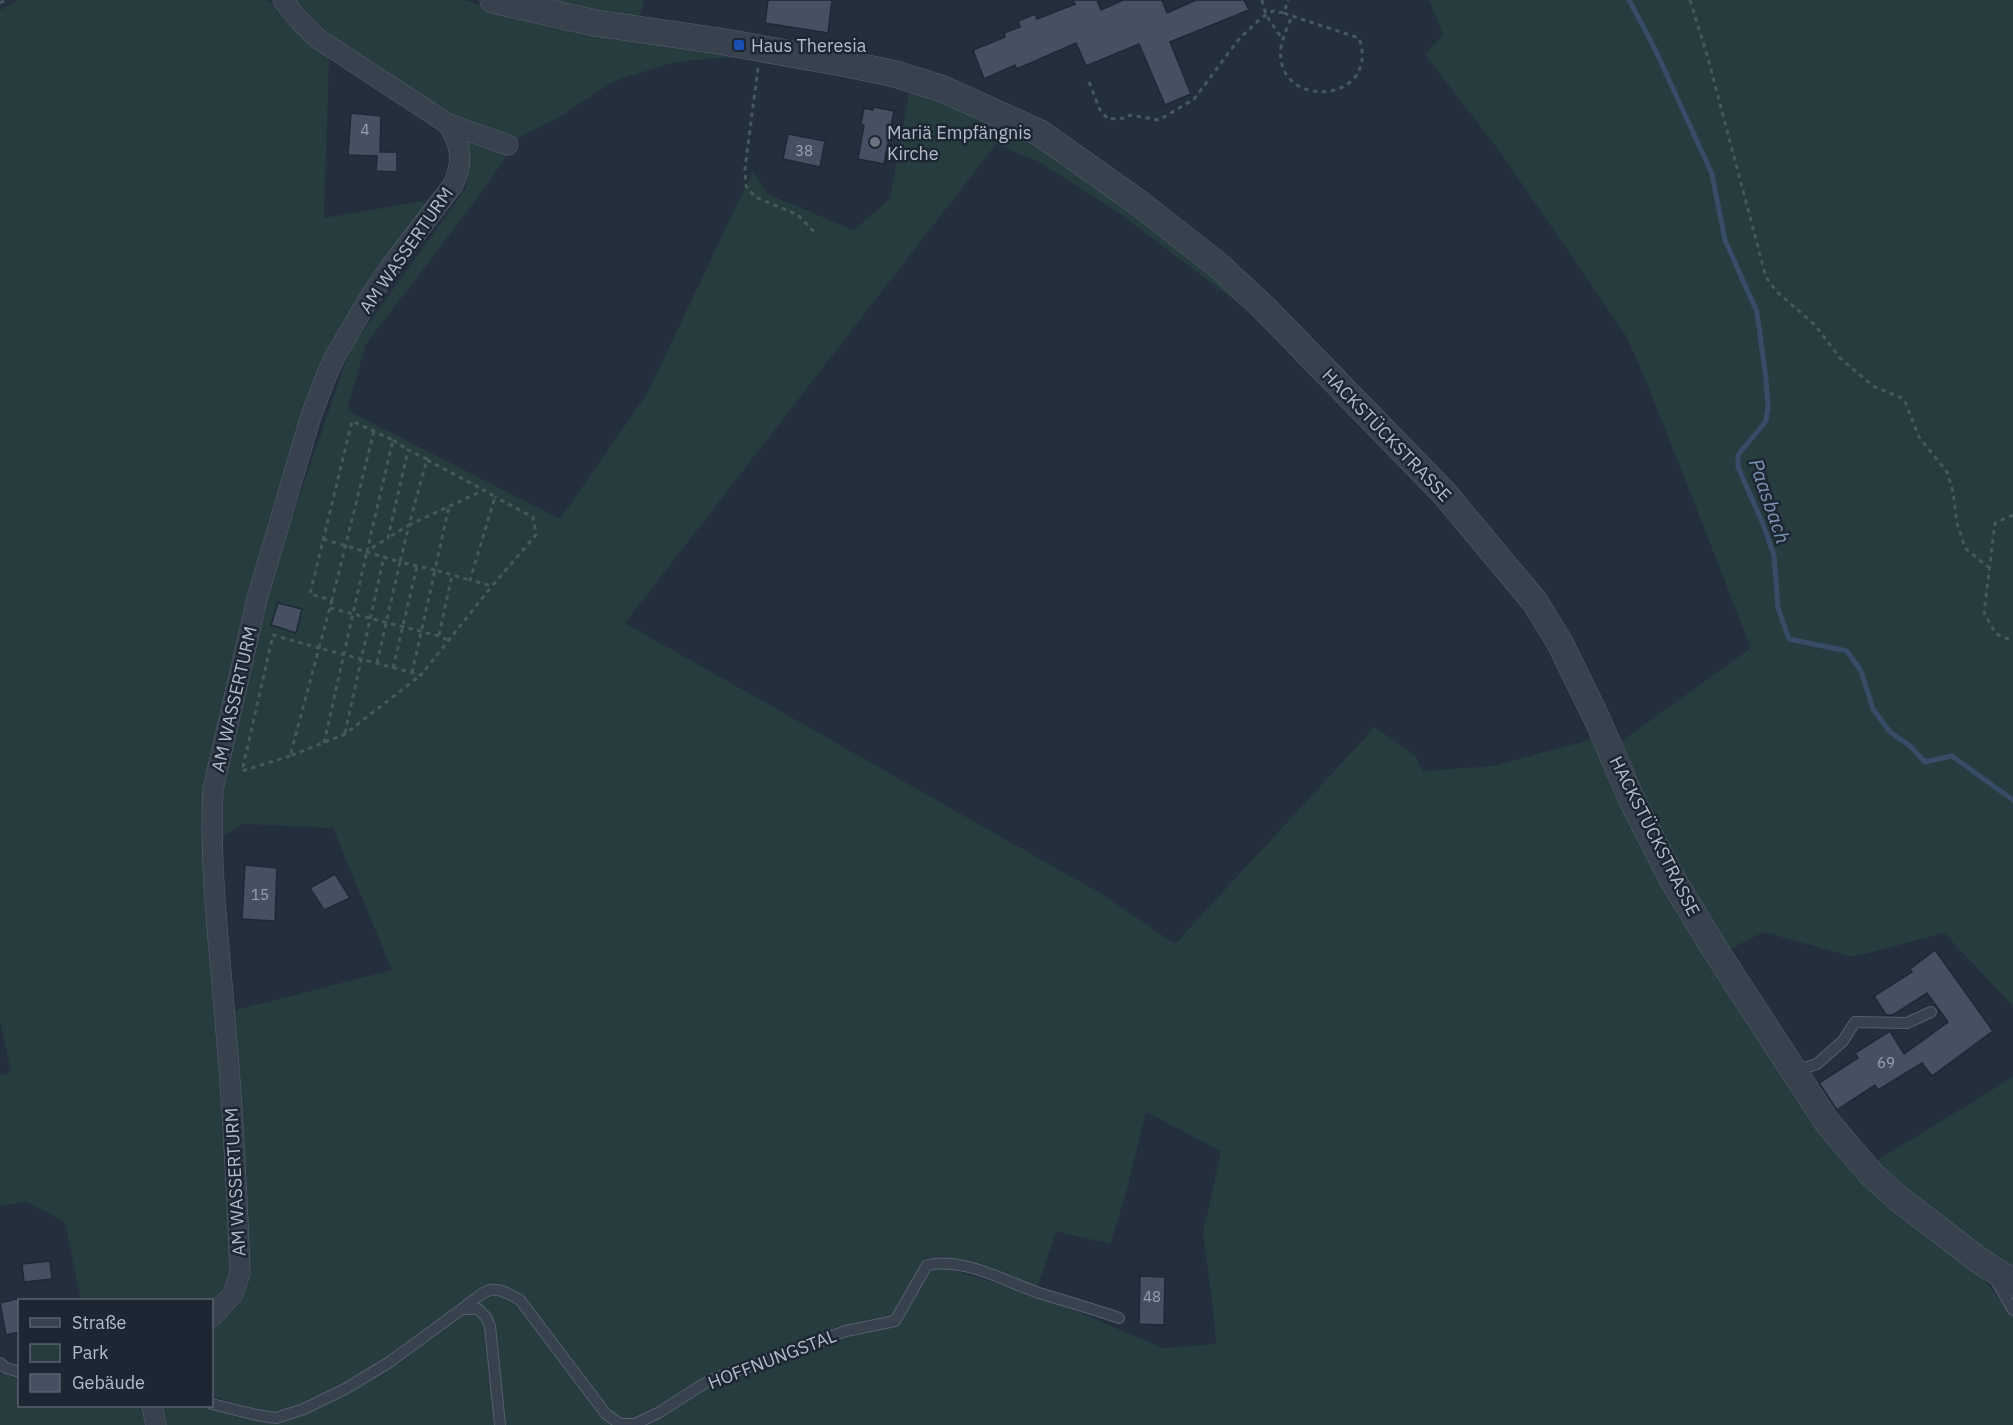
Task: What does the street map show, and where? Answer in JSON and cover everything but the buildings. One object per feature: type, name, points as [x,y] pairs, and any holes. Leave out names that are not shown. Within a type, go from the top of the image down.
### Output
[{"type":"street","points":[[283,0],[317,38],[448,124],[508,145]]},
{"type":"street","name":"HACKSTÜCKSTRASSE","points":[[493,0],[595,23],[760,49],[895,74],[943,89],[1040,133],[1139,203],[1218,265],[1265,309],[1444,493],[1536,602],[1560,644],[1593,711],[1632,800],[1671,877],[1827,1122],[1872,1175],[1899,1199],[1980,1261],[2013,1282]]},
{"type":"street","name":"AM WASSERTURM","points":[[213,1316],[233,1294],[240,1273],[231,1095],[216,912],[213,789],[257,599],[311,416],[336,355],[368,300],[453,185],[459,171],[460,154],[456,138],[448,124]]},
{"type":"street","points":[[152,1407],[156,1425]]},
{"type":"lane","points":[[1794,1071],[1817,1064],[1843,1041],[1855,1022],[1907,1023],[1931,1012]]},
{"type":"lane","name":"HACKSTÜCKSTRASSE","points":[[1980,1261],[2001,1286],[2013,1310]]},
{"type":"lane","name":"HOFFNUNGSTAL","points":[[462,1309],[489,1289],[501,1289],[520,1300],[606,1414],[620,1424],[635,1424],[658,1413],[710,1380],[846,1331],[895,1322],[927,1264],[942,1262],[971,1268],[1037,1292],[1119,1317]]},
{"type":"lane","points":[[213,1404],[276,1418],[304,1409],[345,1389],[388,1363],[462,1309],[478,1309],[486,1317],[490,1326],[500,1425]]},
{"type":"lane","points":[[0,1364],[18,1371]]},
{"type":"path","points":[[0,3],[6,0]]},
{"type":"path","points":[[1262,0],[1266,15],[1283,40]]},
{"type":"path","points":[[1284,14],[1288,0]]},
{"type":"path","points":[[1689,0],[1707,55],[1766,277],[1776,291],[1815,325],[1840,358],[1873,386],[1904,399],[1918,437],[1947,472],[1953,492],[1957,523],[1965,548],[1988,567]]},
{"type":"path","points":[[1089,82],[1100,110],[1108,119],[1126,118],[1130,115],[1159,120],[1194,99],[1239,39],[1273,10],[1284,14],[1292,16],[1359,38],[1364,51],[1361,66],[1352,80],[1340,89],[1324,93],[1307,90],[1291,79],[1283,66],[1281,49],[1292,16]]},
{"type":"path","points":[[760,49],[745,168],[746,186],[755,197],[798,214],[816,234]]},
{"type":"path","points":[[332,600],[310,594],[352,421],[393,440],[533,517],[536,535],[421,675],[345,734],[290,756],[242,771],[273,635],[421,675]]},
{"type":"path","points":[[290,756],[374,431]]},
{"type":"path","points":[[324,743],[393,440]]},
{"type":"path","points":[[388,538],[408,450]]},
{"type":"path","points":[[377,663],[409,525],[427,460]]},
{"type":"path","points":[[366,551],[409,525],[484,490]]},
{"type":"path","points":[[470,580],[495,497]]},
{"type":"path","points":[[412,673],[449,506]]},
{"type":"path","points":[[2013,515],[1995,523],[1984,613],[1996,634],[2013,641]]},
{"type":"path","points":[[323,539],[492,586]]},
{"type":"path","points":[[345,734],[384,556]]},
{"type":"path","points":[[393,668],[417,566]]},
{"type":"path","points":[[439,636],[452,575]]},
{"type":"path","points":[[330,608],[448,640]]},
{"type":"green space","points":[[18,0],[265,0],[272,2],[275,8],[329,58],[324,218],[436,199],[335,342],[209,773],[233,1274],[213,1304],[213,1299],[81,1299],[65,1222],[26,1201],[0,1206],[0,1075],[11,1072],[0,1021],[0,10]]},
{"type":"green space","points":[[295,0],[463,0],[535,19],[758,57],[713,58],[671,63],[614,81],[558,118],[521,136],[472,205],[366,344],[347,410],[560,519],[647,394],[753,171],[767,194],[854,230],[890,199],[910,87],[1038,140],[1208,271],[1259,319],[1115,210],[1037,161],[996,144],[625,623],[1100,893],[1175,944],[1375,727],[1415,756],[1423,771],[1494,766],[1596,738],[1799,1091],[1979,1273],[2013,1317],[2013,1425],[643,1425],[715,1383],[846,1335],[897,1324],[928,1270],[940,1268],[1048,1299],[1162,1348],[1216,1344],[1203,1233],[1221,1151],[1146,1112],[1127,1190],[1110,1244],[1056,1231],[1037,1288],[945,1257],[924,1258],[893,1320],[849,1327],[806,1338],[633,1419],[619,1418],[609,1408],[520,1293],[500,1286],[487,1287],[385,1362],[300,1407],[275,1412],[254,1409],[213,1396],[213,1323],[243,1285],[229,1012],[392,970],[333,828],[243,824],[218,840],[218,802],[268,588],[350,349],[467,187],[469,154],[456,117],[324,30]]},
{"type":"green space","points":[[543,0],[644,0],[639,18]]},
{"type":"green space","points":[[1429,0],[2013,0],[2013,1006],[1944,933],[1853,957],[1764,932],[1726,951],[1669,852],[1619,743],[1750,649],[1750,645],[1627,337],[1503,156],[1425,54],[1443,35]]},
{"type":"green space","points":[[2013,1077],[2013,1268],[1966,1243],[1873,1163]]},
{"type":"green space","points":[[490,1292],[518,1302],[614,1425],[502,1425],[491,1323],[472,1305]]},
{"type":"green space","points":[[461,1312],[476,1312],[486,1325],[496,1425],[162,1425],[160,1407],[212,1407],[271,1422],[307,1413]]},
{"type":"green space","points":[[0,1374],[18,1374],[18,1407],[147,1407],[150,1425],[0,1425]]},
{"type":"waterway","name":"Paasbach","points":[[1629,0],[1654,47],[1712,174],[1725,240],[1757,312],[1768,407],[1766,421],[1738,455],[1738,467],[1774,555],[1778,608],[1789,639],[1847,651],[1861,671],[1873,709],[1890,732],[1909,745],[1925,762],[1952,756],[2013,800]]},
{"type":"place","name":"Haus Theresia","points":[[739,45]]},
{"type":"place","name":"Mariä Empfängnis Kirche","points":[[875,142]]}]
